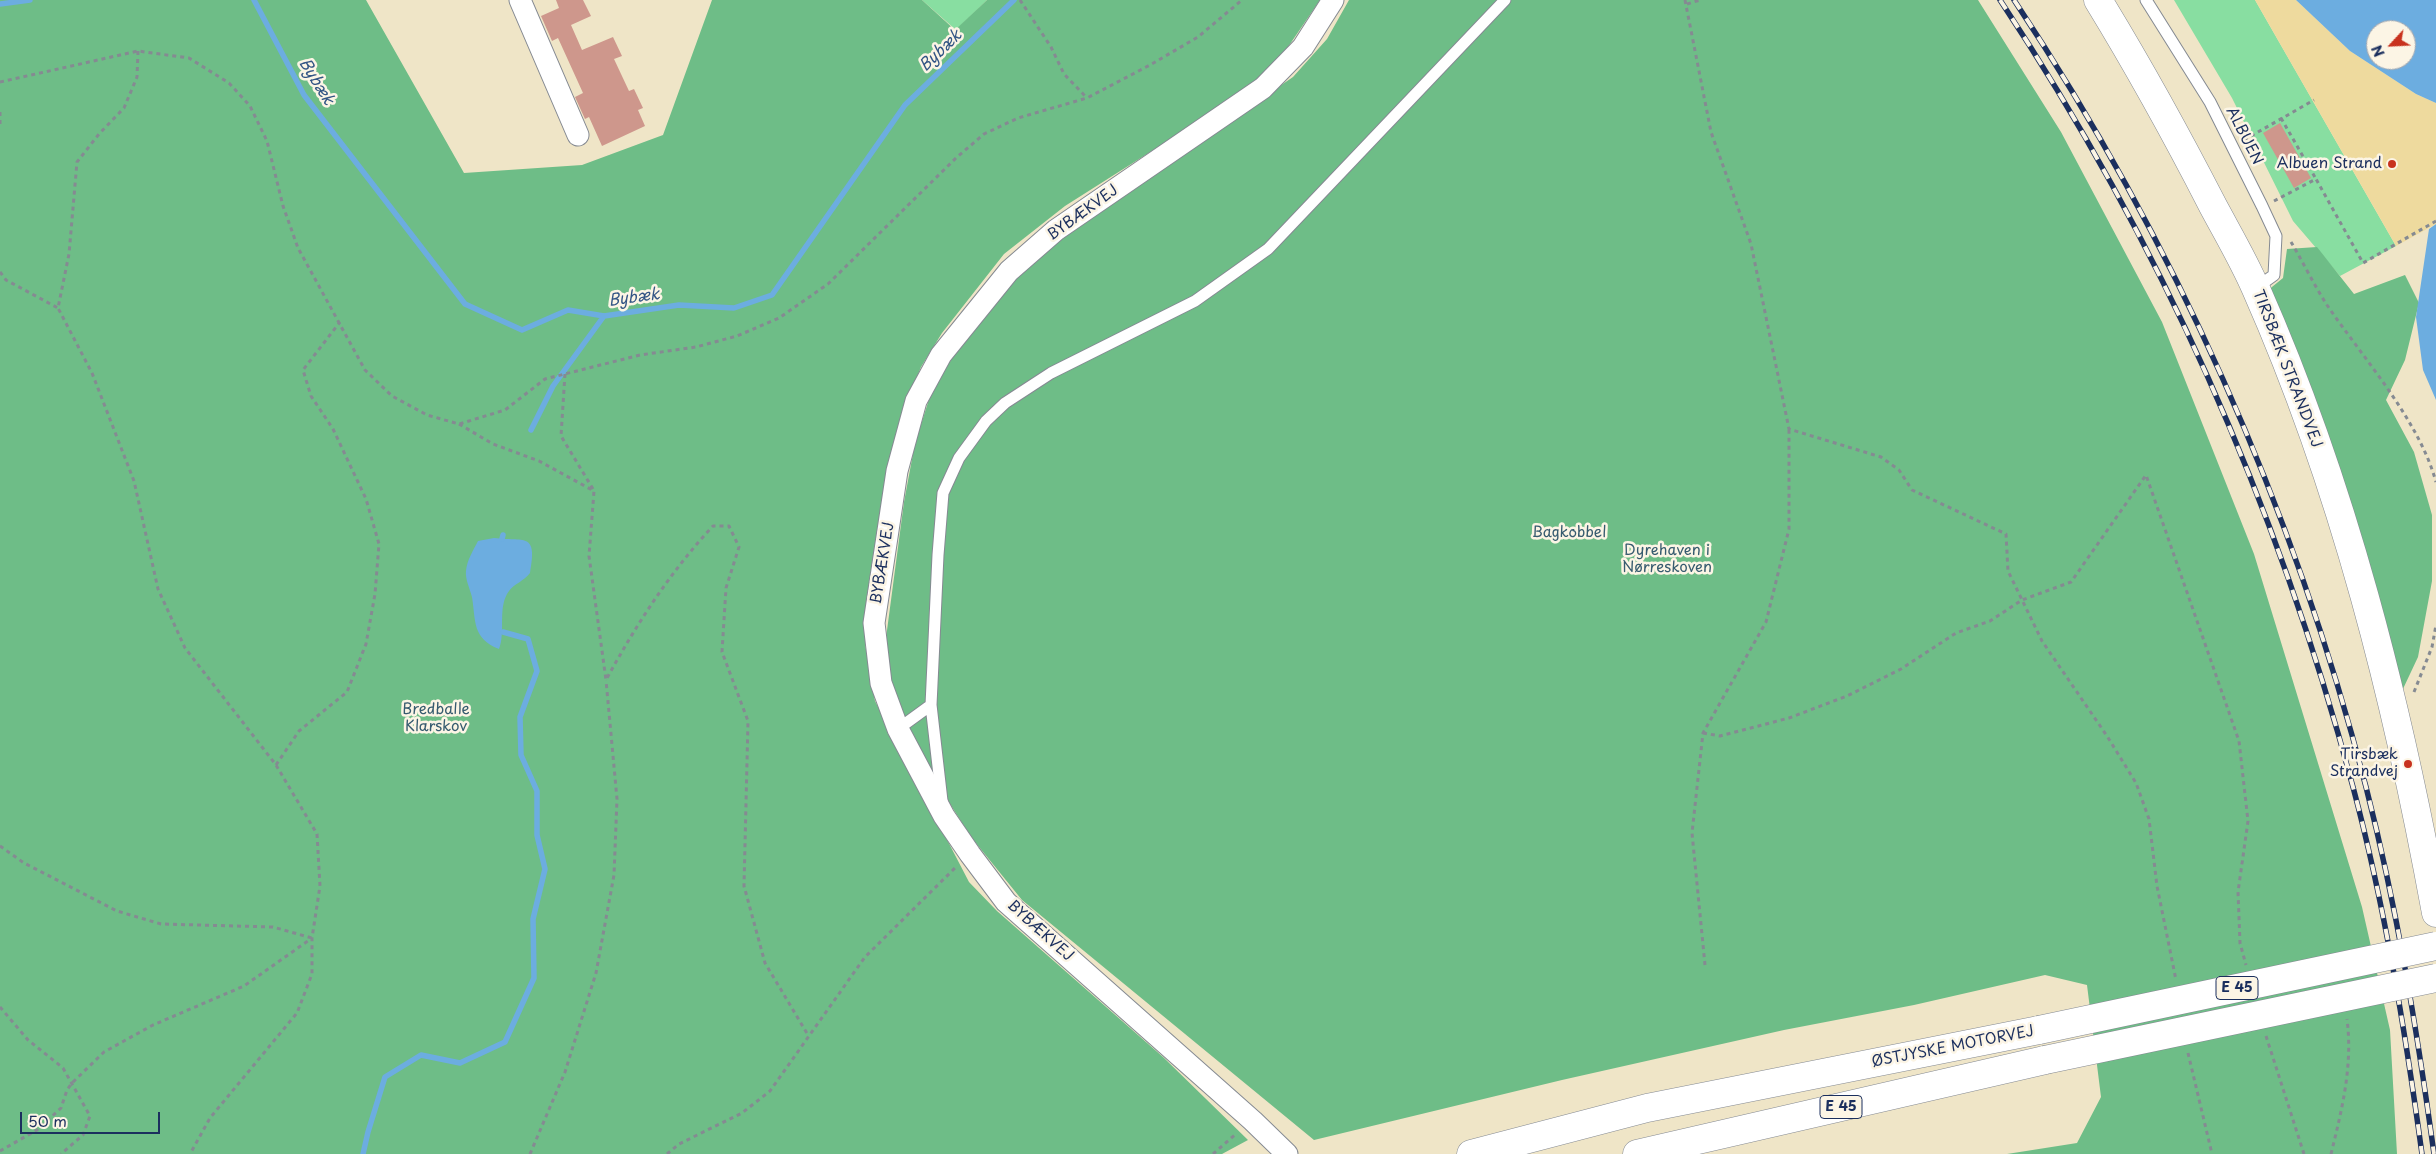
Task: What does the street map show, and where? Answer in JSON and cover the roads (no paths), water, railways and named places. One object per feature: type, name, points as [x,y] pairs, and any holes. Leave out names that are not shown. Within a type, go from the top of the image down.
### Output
[{"type":"main road","name":"TIRSBÆK STRANDVEJ","points":[[2098,0],[2141,71],[2256,288],[2302,405],[2334,493],[2367,601],[2408,764],[2436,913]]},
{"type":"main road","name":"ØSTJYSKE MOTORVEJ","points":[[1471,1154],[1647,1108],[2039,1030],[2436,946]]},
{"type":"main road","name":"ØSTJYSKE MOTORVEJ","points":[[1637,1154],[2046,1060],[2436,978]]},
{"type":"street","points":[[520,0],[578,135]]},
{"type":"street","name":"BYBÆKVEJ","points":[[1287,1154],[1253,1121],[1006,902],[944,816],[898,729],[881,683],[874,623],[897,471],[916,401],[941,355],[1009,271],[1056,230],[1263,88],[1303,48],[1333,0]]},
{"type":"lane","points":[[944,816],[931,704],[943,493],[958,458],[986,421],[1005,404],[1051,374],[1195,301],[1268,249],[1505,0]]},
{"type":"lane","name":"ALBUEN","points":[[2146,0],[2210,102],[2276,236],[2274,275],[2256,288]]},
{"type":"lane","points":[[898,729],[931,704]]},
{"type":"water","points":[[2296,0],[2436,0],[2436,103],[2416,94],[2379,70],[2416,70],[2416,20],[2366,20],[2366,61],[2350,51]]},
{"type":"water","points":[[2436,224],[2436,400],[2423,370],[2416,317],[2429,229]]},
{"type":"water","points":[[494,538],[526,541],[532,550],[530,573],[511,589],[505,597],[499,649],[484,640],[477,628],[466,574],[469,559],[478,541]]},
{"type":"waterway","name":"Bybæk","points":[[0,4],[30,0]]},
{"type":"waterway","name":"Bybæk","points":[[254,0],[304,95],[465,304],[522,330],[568,310],[604,316],[679,305],[734,308],[772,295],[905,105],[1014,0]]},
{"type":"waterway","points":[[531,430],[553,386],[604,316]]},
{"type":"waterway","points":[[502,539],[503,535]]},
{"type":"waterway","points":[[363,1154],[385,1077],[421,1055],[460,1063],[505,1042],[534,978],[533,919],[545,869],[537,835],[537,791],[521,755],[520,717],[537,671],[528,639],[503,632]]},
{"type":"railway","points":[[2000,0],[2058,92],[2112,185],[2162,281],[2208,379],[2251,478],[2289,580],[2323,683],[2353,787],[2375,878],[2409,1061],[2422,1154]]},
{"type":"railway","points":[[2014,0],[2072,91],[2126,185],[2176,280],[2223,378],[2265,478],[2303,580],[2337,683],[2377,832],[2405,969],[2421,1061],[2434,1154]]},
{"type":"place","name":"Albuen Strand","points":[[2392,164]]},
{"type":"place","name":"Tirsbæk Strandvej","points":[[2408,764]]},
{"type":"park label","name":"Bagkobbel","points":[[1569,533]]},
{"type":"park label","name":"Dyrehaven i Nørreskoven","points":[[1667,560]]},
{"type":"park label","name":"Bredballe Klarskov","points":[[436,718]]}]
